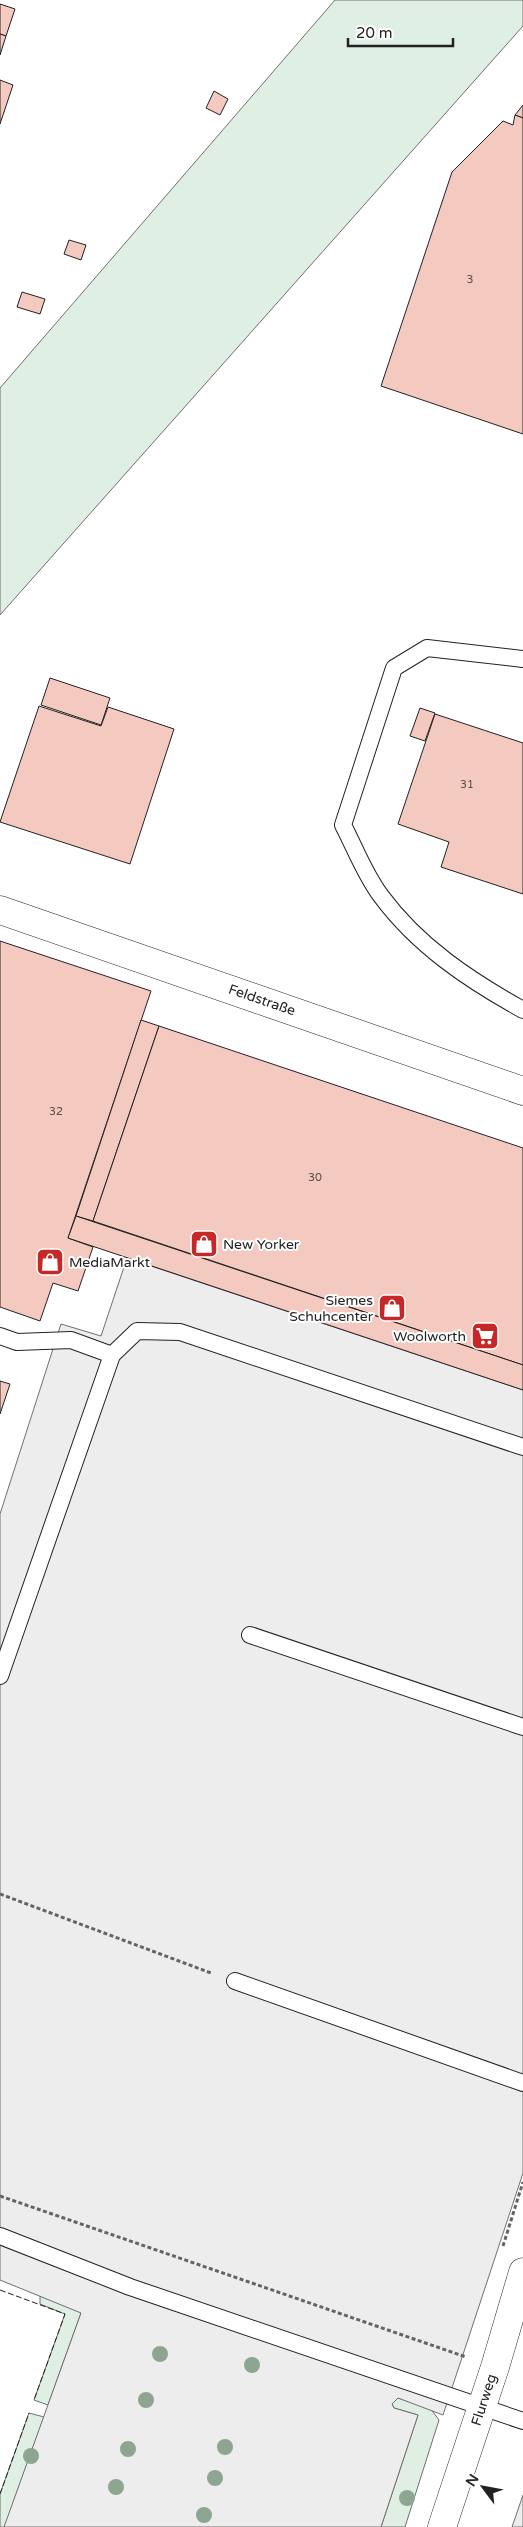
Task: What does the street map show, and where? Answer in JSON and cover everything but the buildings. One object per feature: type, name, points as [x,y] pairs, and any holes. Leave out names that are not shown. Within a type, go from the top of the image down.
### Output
[{"type":"street","name":"Feldstraße","points":[[0,910],[523,1091]]},
{"type":"street","name":"Flurweg","points":[[442,2527],[482,2407],[523,2272]]},
{"type":"lane","points":[[523,659],[427,648],[394,668],[343,825],[380,895],[419,940],[480,986],[523,1010]]},
{"type":"lane","points":[[0,1676],[112,1355],[137,1331],[180,1332],[517,1445]]},
{"type":"lane","points":[[0,1336],[17,1342],[71,1340],[112,1355]]},
{"type":"lane","points":[[250,1635],[523,1727]]},
{"type":"lane","points":[[235,1981],[523,2083]]},
{"type":"lane","points":[[0,2236],[138,2290],[523,2421]]},
{"type":"path","points":[[0,1894],[235,1981]]},
{"type":"path","points":[[0,2196],[144,2244],[230,2276],[494,2367]]},
{"type":"green space","points":[[335,0],[523,0],[523,26],[0,615],[0,388]]},
{"type":"green space","points":[[40,2295],[101,2310],[81,2313],[48,2405],[34,2400],[65,2314],[40,2304]]},
{"type":"green space","points":[[398,2398],[430,2408],[439,2420],[405,2527],[381,2527],[418,2415],[394,2408],[392,2404]]},
{"type":"green space","points":[[29,2413],[44,2417],[12,2506],[33,2527],[0,2527],[0,2494]]},
{"type":"shaded area","points":[[127,1258],[523,1390],[523,2173],[443,2415],[398,2398],[392,2404],[394,2408],[418,2415],[381,2527],[4,2527],[81,2313],[0,2280],[0,1514],[61,1324],[101,1336]]},
{"type":"shaded area","points":[[523,2495],[523,2527],[512,2527]]},
{"type":"fence","points":[[0,2290],[65,2314],[34,2400]]},
{"type":"fence","points":[[0,2494],[29,2413]]},
{"type":"place","name":"New Yorker","points":[[204,1244]]},
{"type":"place","name":"MediaMarkt","points":[[50,1262]]},
{"type":"place","name":"Siemes Schuhcenter","points":[[392,1308]]},
{"type":"place","name":"Woolworth","points":[[485,1336]]}]
